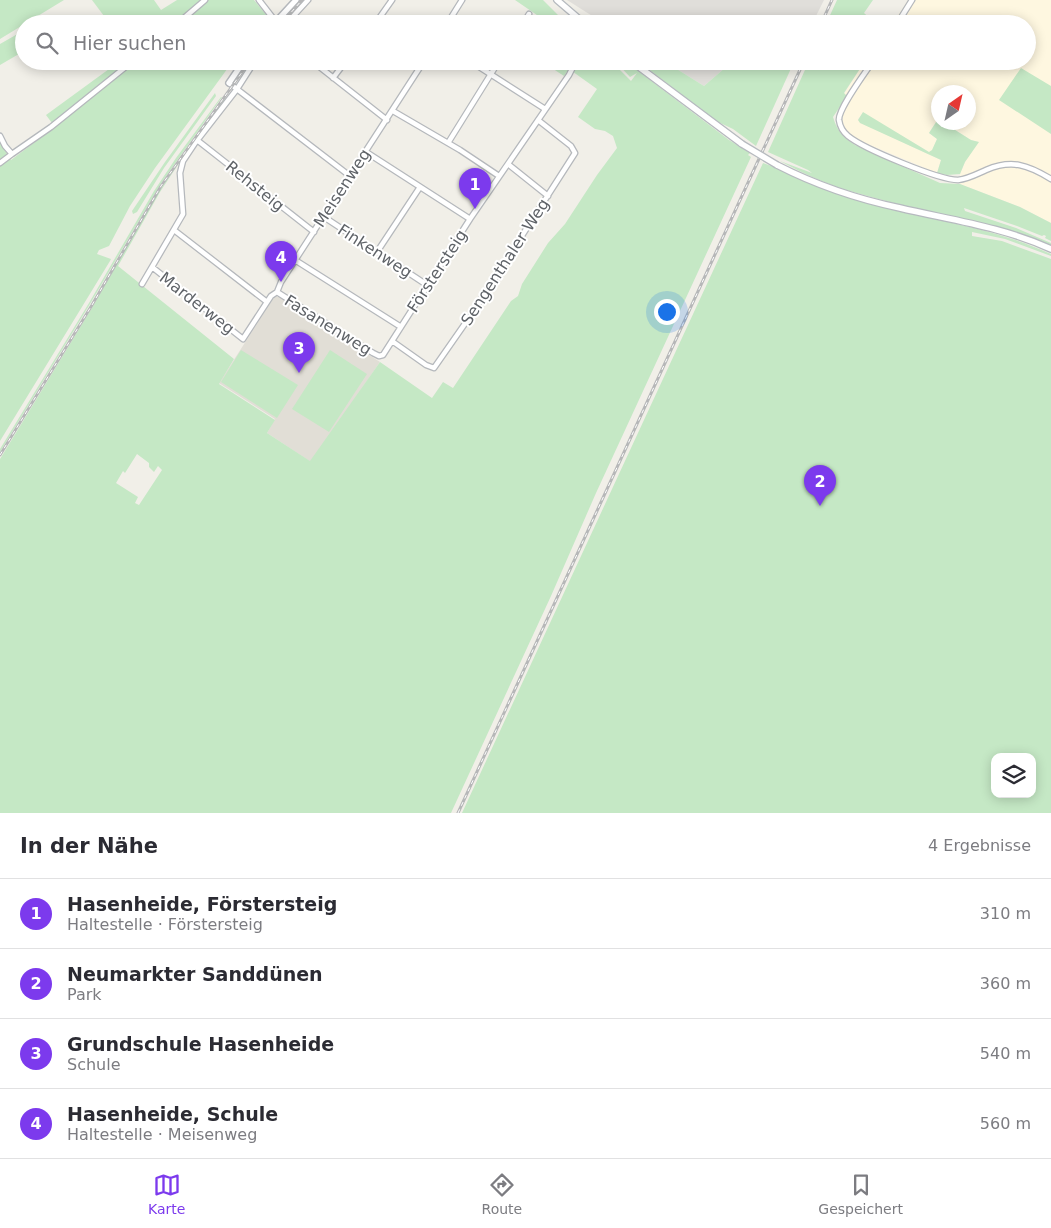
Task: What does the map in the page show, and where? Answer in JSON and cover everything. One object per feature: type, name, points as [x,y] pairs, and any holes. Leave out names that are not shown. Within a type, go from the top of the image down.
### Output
[{"type":"main road","points":[[557,0],[574,15]]},
{"type":"main road","points":[[643,70],[742,144],[778,165],[820,184],[852,196],[901,209],[988,227],[1051,249]]},
{"type":"street","points":[[188,15],[205,0]]},
{"type":"street","points":[[258,0],[269,15]]},
{"type":"street","points":[[282,15],[296,0]]},
{"type":"street","points":[[294,15],[308,0]]},
{"type":"street","points":[[381,15],[392,0]]},
{"type":"street","points":[[453,15],[462,0]]},
{"type":"street","points":[[903,15],[912,0]]},
{"type":"street","points":[[0,163],[51,127],[122,70]]},
{"type":"street","points":[[238,70],[229,83],[350,176]]},
{"type":"street","points":[[142,284],[183,211],[181,168],[186,157],[249,70]]},
{"type":"street","points":[[323,70],[387,120]]},
{"type":"street","points":[[333,78],[339,70]]},
{"type":"street","name":"Meisenweg","points":[[243,339],[272,294],[277,292],[277,288],[418,70]]},
{"type":"street","points":[[485,70],[545,109]]},
{"type":"street","points":[[448,143],[493,70]]},
{"type":"street","name":"Förstersteig","points":[[381,356],[470,219],[572,70]]},
{"type":"street","points":[[867,70],[840,112],[841,128],[850,138],[875,151],[941,178],[951,180],[963,179],[992,168],[1015,164],[1031,167],[1051,179]]},
{"type":"street","points":[[393,111],[499,176]]},
{"type":"street","name":"Sengenthaler Weg","points":[[392,341],[433,368],[437,365],[466,322],[575,153],[572,146],[538,120]]},
{"type":"street","points":[[0,136],[12,154]]},
{"type":"street","name":"Rehsteig","points":[[197,140],[314,232]]},
{"type":"street","points":[[366,152],[470,219]]},
{"type":"street","points":[[508,164],[548,196]]},
{"type":"street","points":[[377,252],[420,187]]},
{"type":"street","name":"Finkenweg","points":[[324,217],[427,285]]},
{"type":"street","points":[[174,230],[267,302]]},
{"type":"street","points":[[295,260],[401,327]]},
{"type":"street","name":"Marderweg","points":[[152,267],[243,339]]},
{"type":"street","name":"Fasanenweg","points":[[277,292],[373,353],[381,356]]},
{"type":"shaded area","points":[[567,0],[824,0],[816,15],[591,15]]},
{"type":"shaded area","points":[[908,0],[1051,0],[1051,223],[1020,207],[960,184],[960,174],[965,162],[978,142],[955,130],[976,130],[976,85],[931,85],[931,130],[929,133],[937,139],[932,151],[929,152],[863,113],[858,119],[861,123],[941,160],[937,173],[860,141],[848,133],[843,124],[842,103],[847,96],[844,94],[859,70],[1036,70],[1036,15],[898,15]]},
{"type":"shaded area","points":[[678,70],[723,70],[704,86]]},
{"type":"shaded area","points":[[276,297],[279,297],[380,362],[311,462],[267,433],[275,419],[219,383]]},
{"type":"green space","points":[[0,0],[64,0],[39,15],[15,15],[15,30],[0,39]]},
{"type":"green space","points":[[92,0],[154,0],[161,10],[177,0],[254,0],[266,15],[103,15]]},
{"type":"green space","points":[[515,0],[543,0],[558,15],[537,15]]},
{"type":"green space","points":[[837,0],[873,0],[864,13],[866,15],[830,15]]},
{"type":"green space","points":[[15,35],[15,56],[0,65],[0,44]]},
{"type":"green space","points":[[108,70],[226,70],[155,168],[130,206],[109,246],[99,250],[97,254],[111,259],[110,261],[0,441],[0,143],[11,160],[55,127],[46,115]]},
{"type":"green space","points":[[555,70],[568,70],[564,76]]},
{"type":"green space","points":[[570,70],[620,70],[631,81],[637,73],[630,77],[623,70],[637,70],[729,140],[750,153],[748,155],[751,157],[451,813],[0,813],[0,459],[93,306],[155,197],[186,153],[160,192],[118,266],[234,359],[219,384],[275,420],[267,433],[310,461],[380,362],[432,398],[443,382],[453,388],[511,301],[518,296],[522,284],[548,243],[565,224],[617,148],[613,136],[605,131],[595,129],[578,117],[597,89]],"holes":[[[137,454],[149,463],[149,467],[154,472],[158,466],[162,470],[139,505],[135,503],[138,497],[116,483]]]},
{"type":"green space","points":[[650,70],[678,70],[704,86],[723,70],[790,70],[756,146],[733,129],[716,121]]},
{"type":"green space","points":[[805,70],[859,70],[844,93],[847,96],[833,117],[844,136],[855,145],[940,183],[960,184],[1020,207],[1051,223],[1051,241],[1045,238],[1046,236],[1044,235],[1042,236],[964,208],[965,211],[1016,228],[1051,243],[1051,246],[1003,229],[882,200],[837,187],[789,166],[780,161],[812,173],[768,152]]},
{"type":"green space","points":[[1020,70],[1024,70],[1051,86],[1051,134],[999,100]]},
{"type":"green space","points":[[215,93],[216,96],[164,168],[137,212],[133,214],[132,211],[165,162]]},
{"type":"green space","points":[[221,97],[160,185],[0,452],[0,449],[89,303],[154,191]]},
{"type":"green space","points":[[224,98],[225,100],[188,150]]},
{"type":"green space","points":[[863,112],[929,152],[932,150],[937,139],[929,133],[931,130],[955,130],[971,140],[979,142],[965,162],[960,174],[947,175],[937,173],[941,160],[860,123],[858,120]]},
{"type":"green space","points":[[763,163],[849,198],[976,229],[1026,244],[1051,254],[1051,256],[1005,239],[972,232],[972,236],[1002,241],[1051,259],[1051,813],[462,813]]},
{"type":"green space","points":[[241,350],[298,385],[277,418],[221,382]]},
{"type":"green space","points":[[330,350],[367,374],[329,432],[292,409]]},
{"type":"railway","points":[[289,15],[302,0]]},
{"type":"railway","points":[[825,15],[832,0]]},
{"type":"railway","points":[[0,455],[92,305],[161,186],[244,70]]},
{"type":"railway","points":[[458,813],[800,70]]},
{"type":"place","name":"Hasenheide, Förstersteig","points":[[475,209]]},
{"type":"place","name":"Hasenheide, Schule","points":[[281,282]]},
{"type":"place","name":"Grundschule Hasenheide","points":[[299,373]]},
{"type":"place","name":"Neumarkter Sanddünen","points":[[820,506]]}]
